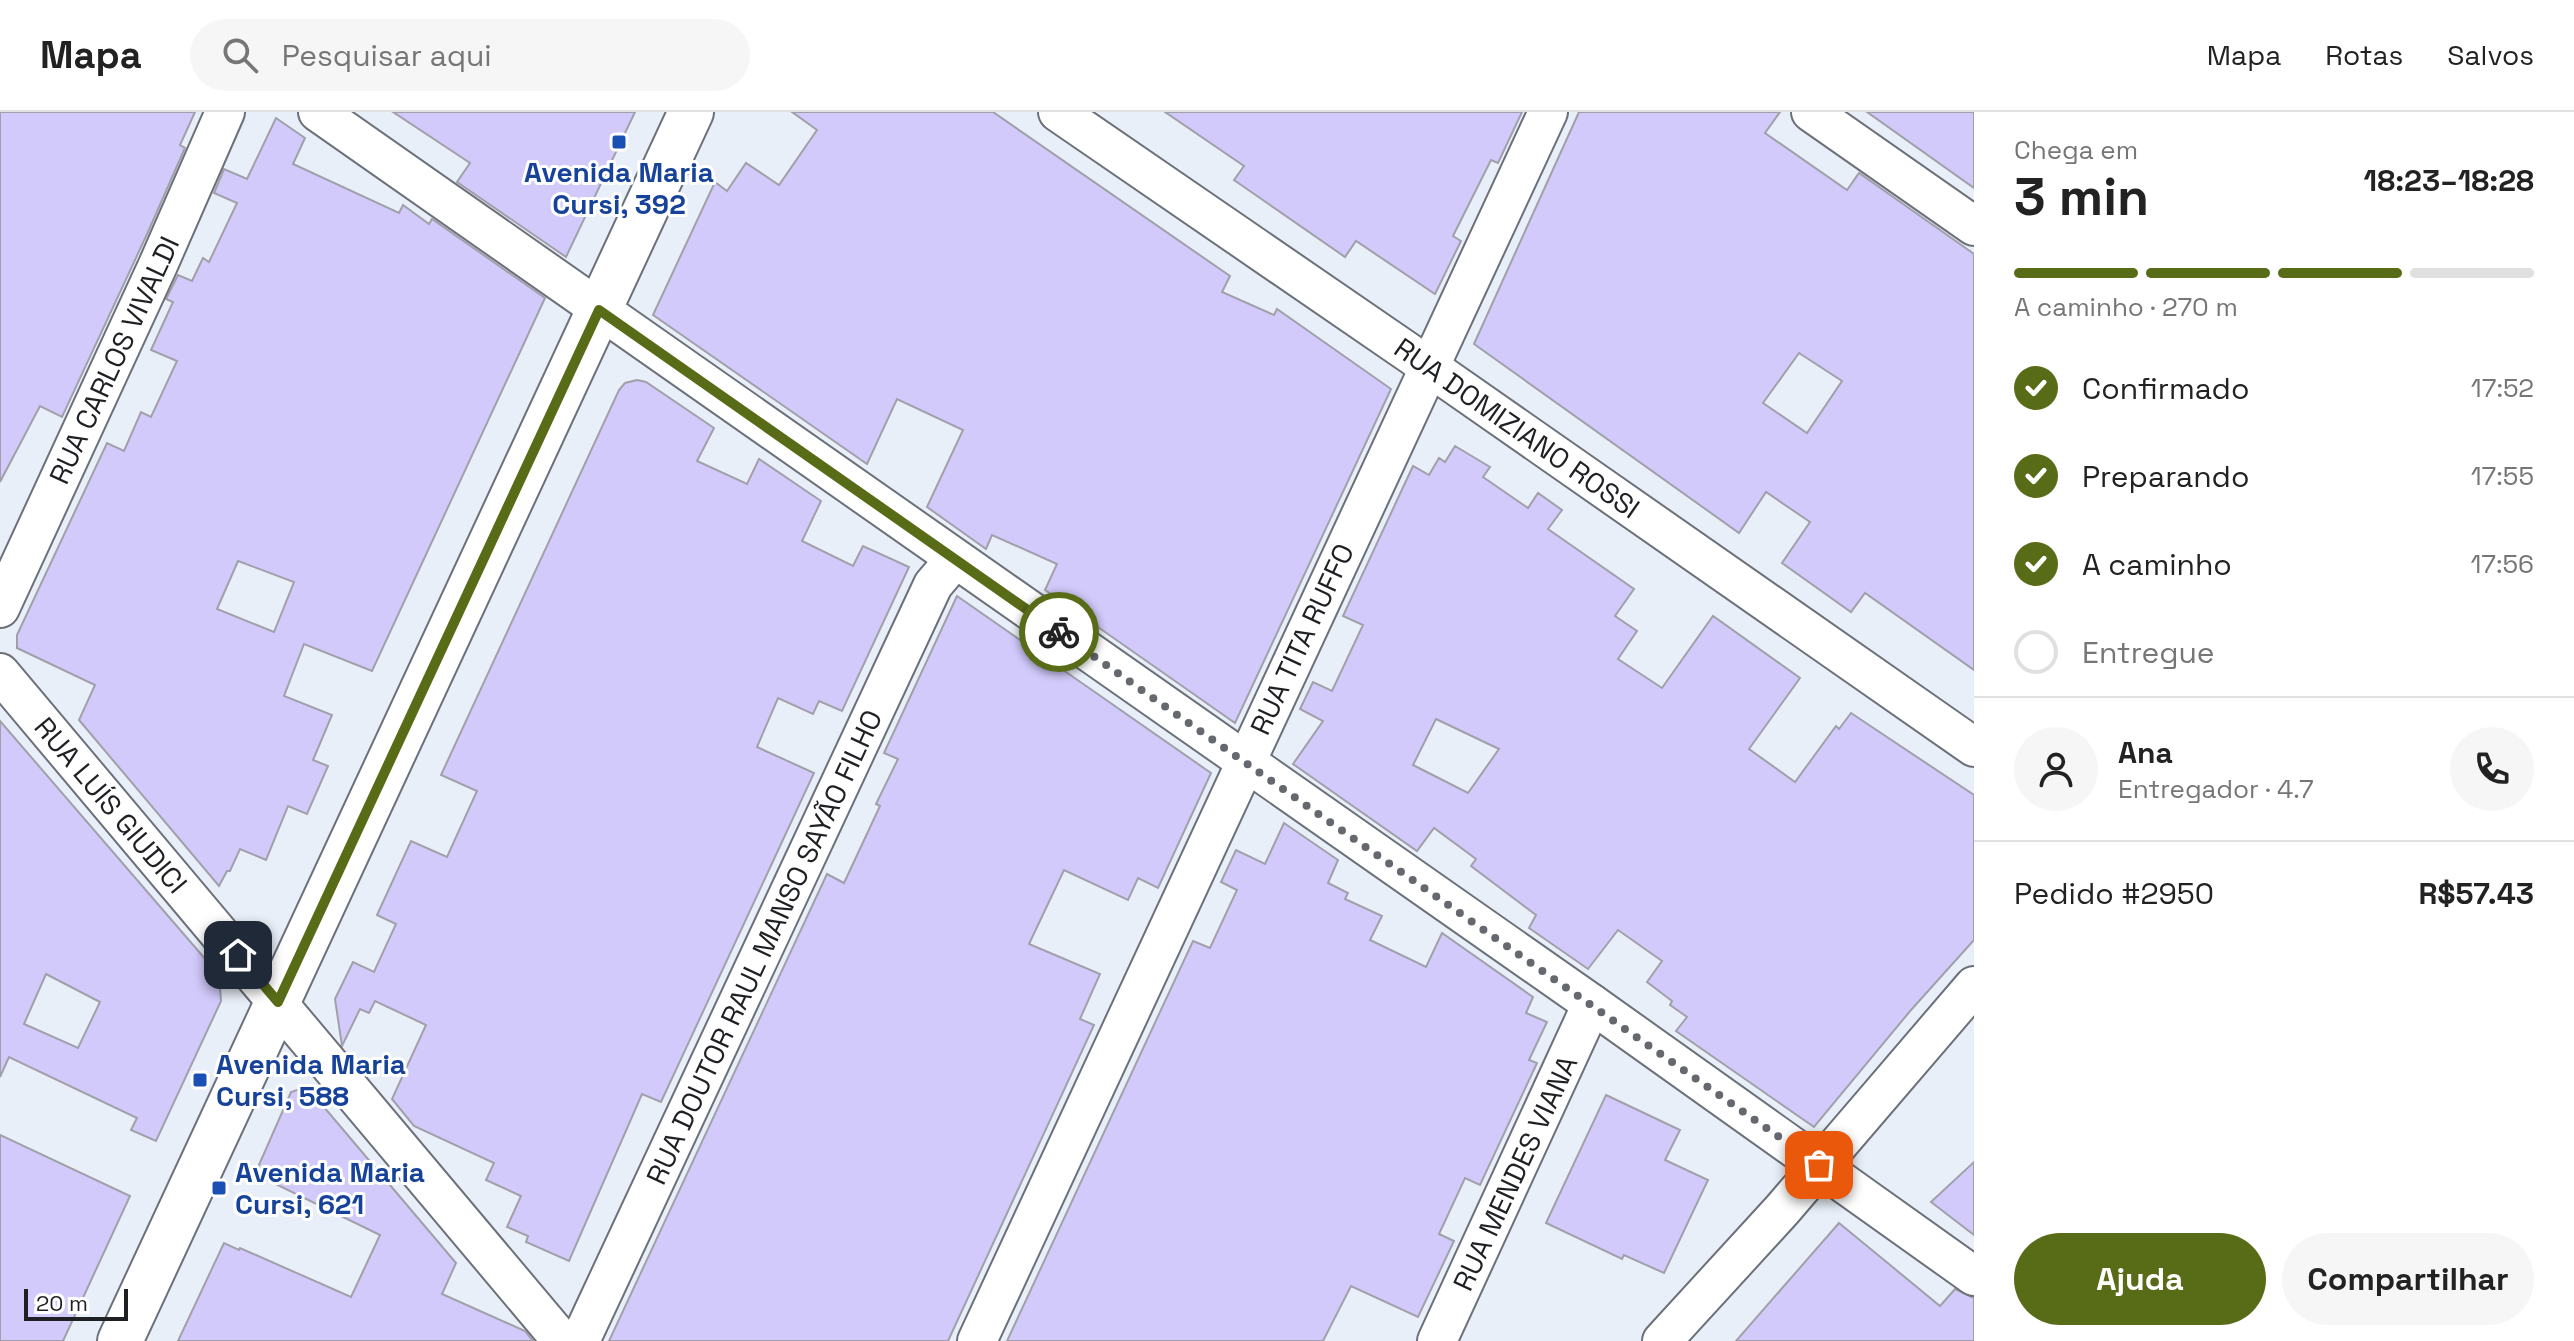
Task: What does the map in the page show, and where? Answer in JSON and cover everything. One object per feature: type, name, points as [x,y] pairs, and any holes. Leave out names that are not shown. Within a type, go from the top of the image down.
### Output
[{"type":"street","name":"RUA CARLOS VIVALDI","points":[[0,608],[225,112]]},
{"type":"street","points":[[318,112],[1592,1004],[1974,1276]]},
{"type":"street","points":[[120,1341],[691,112]]},
{"type":"street","name":"RUA DOMIZIANO ROSSI","points":[[1058,112],[1974,747]]},
{"type":"street","name":"RUA TITA RUFFO","points":[[977,1341],[1548,112]]},
{"type":"street","points":[[1811,112],[1974,226]]},
{"type":"street","name":"RUA DOUTOR RAUL MANSO SAYÃO FILHO","points":[[580,1341],[933,585],[955,559]]},
{"type":"street","name":"RUA LUÍS GIUDICI","points":[[0,673],[562,1341]]},
{"type":"street","points":[[1662,1341],[1782,1210],[1974,986]]},
{"type":"street","name":"RUA MENDES VIANA","points":[[1437,1341],[1592,1004]]},
{"type":"building","points":[[0,112],[195,112],[180,145],[185,148],[62,417],[40,406],[0,482]]},
{"type":"building","points":[[393,112],[635,112],[566,257],[457,182],[470,163]]},
{"type":"building","points":[[792,112],[993,112],[1230,276],[1222,292],[1274,315],[1277,309],[1391,389],[1235,723],[1045,590],[1057,564],[992,535],[986,549],[927,507],[963,430],[897,399],[867,464],[653,315],[715,182],[727,191],[746,163],[779,185],[817,130]]},
{"type":"building","points":[[1165,112],[1522,112],[1498,163],[1491,160],[1453,236],[1461,241],[1435,294],[1356,241],[1345,257],[1234,180],[1244,166]]},
{"type":"building","points":[[1579,112],[1780,112],[1765,133],[1847,190],[1859,173],[1974,254],[1974,670],[1865,593],[1851,612],[1782,563],[1810,522],[1766,492],[1739,533],[1474,344]],"holes":[[[1799,353],[1842,381],[1807,433],[1763,403]]]},
{"type":"building","points":[[1867,112],[1974,112],[1974,188]]},
{"type":"building","points":[[276,118],[305,138],[293,164],[399,213],[403,205],[429,224],[432,219],[545,298],[372,671],[304,644],[284,696],[332,715],[313,760],[328,766],[307,814],[288,806],[266,860],[240,849],[219,886],[79,720],[95,685],[17,648],[17,635],[107,443],[124,451],[141,412],[151,417],[177,361],[151,350],[173,302],[166,299],[178,275],[192,281],[203,258],[209,262],[237,203],[214,193],[224,169],[247,179]],"holes":[[[238,561],[294,582],[274,632],[217,609]]]},
{"type":"building","points":[[637,380],[646,382],[714,428],[697,461],[747,484],[759,459],[821,501],[802,541],[853,566],[863,546],[909,567],[842,711],[819,701],[813,714],[778,698],[757,747],[814,773],[661,1102],[642,1094],[569,1261],[526,1242],[528,1236],[507,1227],[521,1196],[486,1180],[494,1163],[414,1126],[392,1099],[426,1025],[375,1001],[369,1013],[360,1009],[342,1046],[335,999],[353,962],[374,972],[396,924],[377,915],[411,841],[447,857],[477,791],[441,775],[619,390],[625,383]]},
{"type":"building","points":[[1455,446],[1490,467],[1483,477],[1528,508],[1538,493],[1562,510],[1548,529],[1634,589],[1615,616],[1637,631],[1618,659],[1662,688],[1713,616],[1800,678],[1749,749],[1795,782],[1836,726],[1839,729],[1851,713],[1974,795],[1974,940],[1814,1127],[1676,1031],[1687,1017],[1647,982],[1662,961],[1618,930],[1588,969],[1529,928],[1536,915],[1471,866],[1476,859],[1434,828],[1417,851],[1293,764],[1323,721],[1300,709],[1313,682],[1332,691],[1363,625],[1343,616],[1413,466],[1429,475],[1439,458],[1445,462]],"holes":[[[1436,719],[1499,749],[1468,793],[1413,765]]]},
{"type":"building","points":[[957,596],[1211,773],[1158,888],[1138,878],[1128,900],[1064,870],[1029,944],[1100,974],[1080,1019],[1094,1025],[948,1341],[609,1341],[827,874],[844,883],[880,806],[876,804],[898,759],[884,753]]},
{"type":"building","points":[[0,721],[219,975],[221,1001],[156,1141],[131,1130],[137,1118],[9,1057],[0,1077]],"holes":[[[46,974],[100,1002],[78,1048],[24,1024]]]},
{"type":"building","points":[[1284,823],[1338,860],[1328,883],[1348,893],[1345,899],[1382,916],[1370,940],[1426,967],[1442,933],[1533,997],[1526,1013],[1547,1022],[1529,1060],[1537,1063],[1480,1185],[1465,1178],[1439,1234],[1454,1241],[1418,1317],[1351,1286],[1323,1341],[1007,1341],[1193,941],[1210,948],[1237,890],[1221,882],[1236,850],[1265,864]]},
{"type":"building","points":[[307,1087],[456,1263],[442,1294],[525,1331],[533,1341],[178,1341],[224,1243],[351,1297],[380,1235],[255,1174],[291,1092]]},
{"type":"building","points":[[1606,1095],[1680,1130],[1665,1160],[1708,1180],[1664,1273],[1624,1255],[1622,1259],[1546,1223]]},
{"type":"building","points":[[0,1135],[130,1196],[63,1341],[0,1341]]},
{"type":"building","points":[[1974,1162],[1974,1235],[1931,1202]]},
{"type":"building","points":[[1839,1223],[1940,1306],[1955,1289],[1974,1298],[1974,1341],[1736,1341]]},
{"type":"way so far","points":[[1059,632],[1819,1165]]},
{"type":"place","name":"Avenida Maria Cursi, 392","points":[[619,142]]},
{"type":"place","name":"Avenida Maria Cursi, 588","points":[[200,1080]]},
{"type":"place","name":"Avenida Maria Cursi, 621","points":[[219,1188]]},
{"type":"route","points":[[238,955],[278,1002],[599,310],[1059,632]]}]
